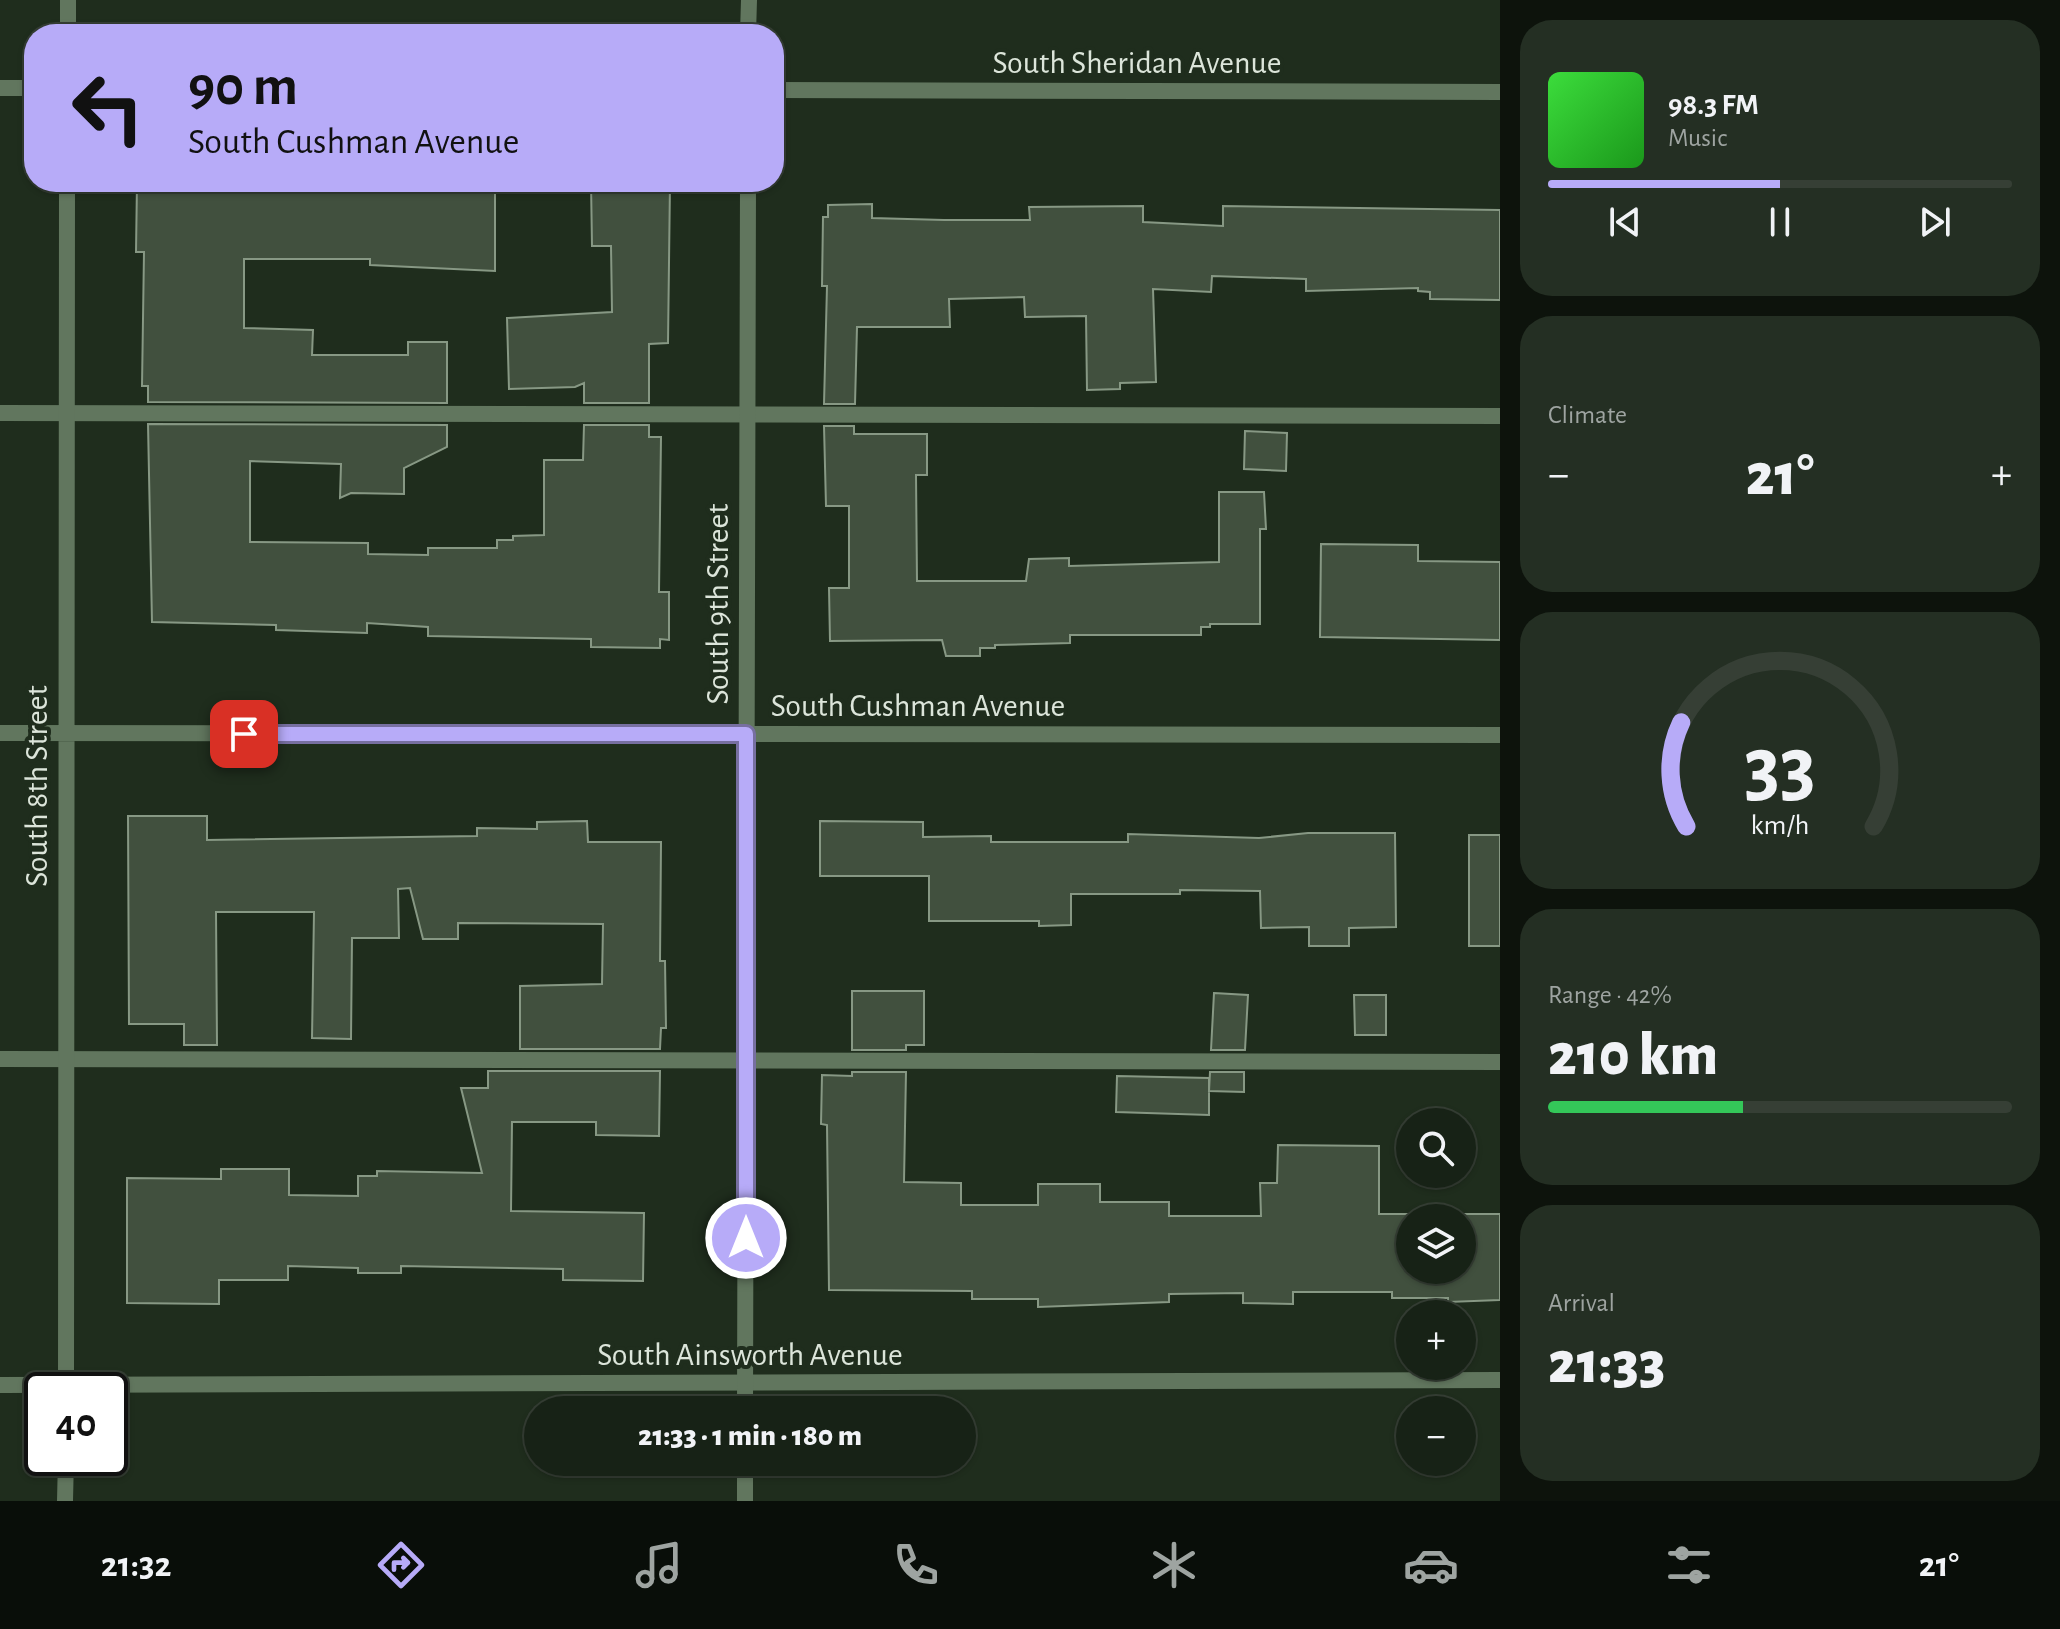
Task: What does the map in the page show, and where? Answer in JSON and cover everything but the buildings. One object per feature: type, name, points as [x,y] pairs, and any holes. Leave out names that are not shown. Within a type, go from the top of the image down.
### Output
[{"type":"street","points":[[68,0],[68,24]]},
{"type":"street","points":[[748,24],[749,0]]},
{"type":"street","points":[[0,88],[24,88]]},
{"type":"street","name":"South Sheridan Avenue","points":[[784,90],[1500,92]]},
{"type":"street","name":"South 8th Street","points":[[66,1372],[67,192]]},
{"type":"street","name":"South 9th Street","points":[[745,1396],[748,192]]},
{"type":"street","points":[[0,413],[1500,416]]},
{"type":"street","name":"South Cushman Avenue","points":[[0,733],[1500,735]]},
{"type":"street","points":[[0,1059],[1500,1062]]},
{"type":"street","name":"South Ainsworth Avenue","points":[[128,1388],[1500,1380]]},
{"type":"street","name":"South Ainsworth Avenue","points":[[0,1385],[24,1386]]},
{"type":"street","points":[[65,1501],[66,1476]]},
{"type":"street","points":[[745,1476],[745,1501]]},
{"type":"route","points":[[244,734],[746,734],[746,1238]]}]
